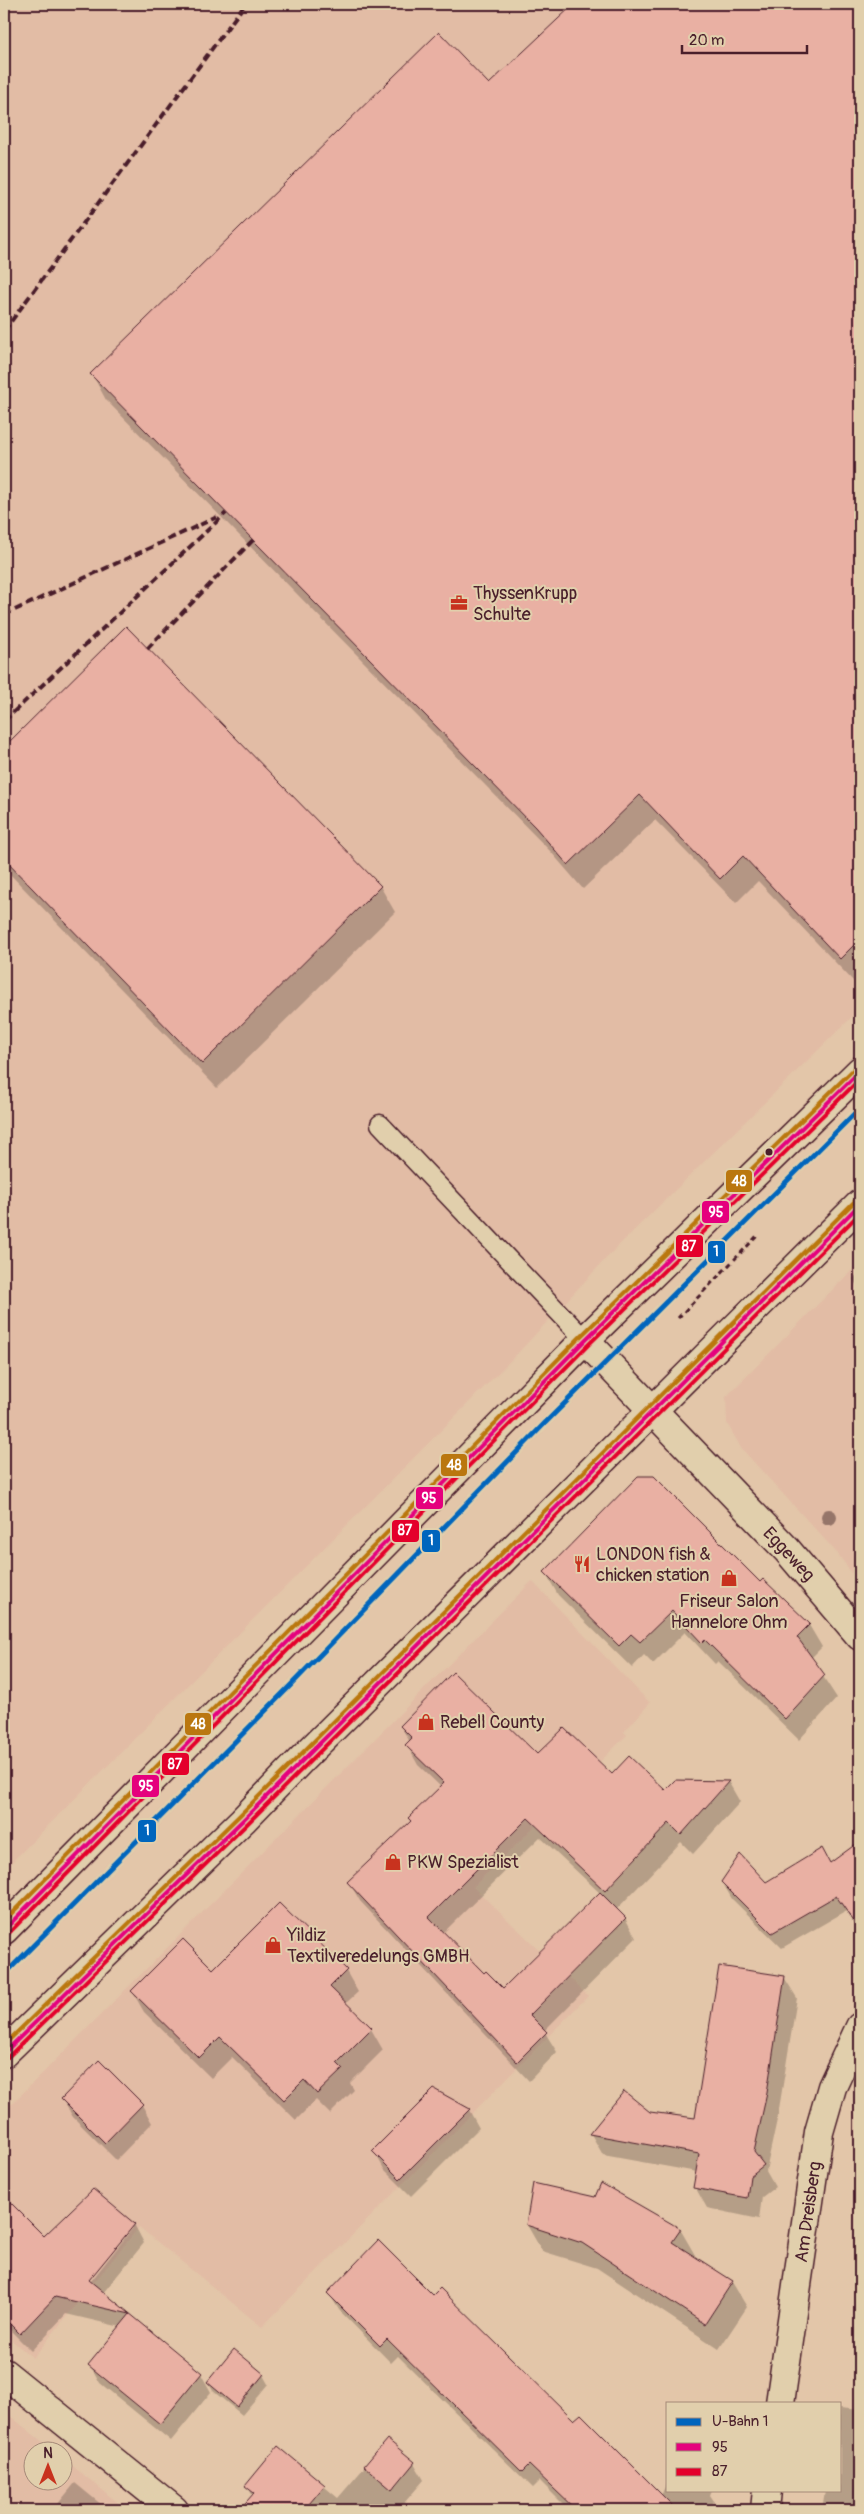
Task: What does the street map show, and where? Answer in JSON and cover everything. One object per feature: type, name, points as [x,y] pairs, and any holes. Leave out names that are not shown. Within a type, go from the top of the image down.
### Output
[{"type":"street","points":[[4,1930],[585,1340],[860,1071]]},
{"type":"street","points":[[4,2053],[243,1820],[860,1204]]},
{"type":"street","name":"Eggeweg","points":[[585,1340],[786,1550],[860,1636]]},
{"type":"street","name":"Am Dreisberg","points":[[780,2402],[819,2132],[832,2087],[860,2027]]},
{"type":"street","points":[[4,2373],[174,2510]]},
{"type":"street","points":[[764,2510],[768,2492]]},
{"type":"lane","points":[[380,1124],[585,1340]]},
{"type":"path","points":[[678,1318],[758,1235]]},
{"type":"shaded area","points":[[4,4],[860,4],[860,1009],[615,1249],[517,1354],[4,1870]]},
{"type":"shaded area","points":[[860,1262],[860,1585],[838,1554],[741,1448],[727,1423],[726,1397]]},
{"type":"shaded area","points":[[532,1581],[650,1703],[624,1732],[627,1735],[473,1887],[588,1996],[262,2327],[139,2227],[33,2358],[4,2334],[4,2112]]},
{"type":"shaded area","points":[[4,2411],[43,2442],[22,2442],[22,2492],[72,2492],[72,2465],[127,2510],[4,2510]]},
{"type":"building","points":[[574,4],[860,4],[860,939],[840,959],[743,856],[720,879],[640,795],[568,865],[535,827],[90,374],[439,32],[489,84]]},
{"type":"building","points":[[126,626],[381,886],[202,1064],[4,859],[4,747]]},
{"type":"building","points":[[638,1476],[654,1476],[760,1582],[763,1579],[810,1624],[797,1637],[825,1675],[785,1719],[705,1640],[702,1643],[672,1611],[640,1642],[631,1634],[619,1646],[544,1572]]},
{"type":"building","points":[[453,1672],[537,1754],[564,1728],[612,1774],[629,1756],[665,1790],[675,1780],[729,1781],[681,1835],[669,1823],[605,1891],[528,1818],[429,1917],[484,1973],[486,1971],[503,1988],[600,1892],[626,1918],[530,2015],[547,2032],[517,2062],[347,1882],[411,1821],[408,1818],[444,1783],[405,1745],[412,1738],[400,1726]]},
{"type":"building","points":[[860,1841],[860,1930],[836,1896],[772,1933],[721,1882],[740,1854],[766,1882],[822,1848],[830,1863]]},
{"type":"building","points":[[279,1903],[347,1970],[330,1987],[372,2028],[337,2063],[343,2069],[317,2094],[304,2080],[284,2100],[220,2037],[199,2058],[131,1991],[183,1939],[213,1969]]},
{"type":"building","points":[[719,1966],[785,1976],[767,2093],[754,2152],[764,2165],[750,2176],[747,2198],[693,2188],[699,2154],[589,2134],[624,2091],[650,2112],[695,2118]]},
{"type":"building","points":[[99,2060],[143,2104],[105,2143],[61,2099]]},
{"type":"building","points":[[434,2089],[470,2109],[400,2179],[372,2151]]},
{"type":"building","points":[[533,2183],[595,2197],[601,2183],[681,2229],[672,2242],[733,2281],[705,2324],[582,2243],[526,2225]]},
{"type":"building","points":[[93,2189],[135,2224],[89,2280],[202,2373],[160,2424],[88,2365],[130,2314],[55,2297],[20,2334],[4,2318],[4,2196],[44,2236]]},
{"type":"building","points":[[378,2240],[433,2295],[440,2288],[574,2420],[581,2414],[677,2510],[576,2510],[529,2465],[522,2472],[387,2339],[380,2346],[327,2293]]},
{"type":"building","points":[[234,2349],[264,2374],[237,2407],[207,2382]]},
{"type":"building","points":[[387,2439],[415,2462],[392,2490],[364,2466]]},
{"type":"building","points":[[278,2446],[325,2485],[304,2510],[239,2510],[254,2493],[245,2486]]},
{"type":"railway","points":[[4,331],[245,4]]},
{"type":"railway","points":[[4,721],[226,513]]},
{"type":"railway","points":[[4,615],[217,517]]},
{"type":"railway","points":[[147,649],[253,540]]},
{"type":"metro line","name":"1","points":[[4,1975],[287,1689],[545,1423],[860,1108]]},
{"type":"transit line","name":"48","points":[[4,1921],[581,1336],[856,1067]]},
{"type":"transit line","name":"95","points":[[4,1930],[585,1340],[860,1071]]},
{"type":"transit line","name":"87","points":[[8,1934],[589,1344],[860,1079]]},
{"type":"transit line","name":"48","points":[[4,2045],[239,1816],[856,1200]]},
{"type":"transit line","name":"95","points":[[4,2053],[243,1820],[860,1204]]},
{"type":"transit line","name":"87","points":[[8,2057],[247,1824],[860,1213]]},
{"type":"place","name":"ThyssenKrupp Schulte","points":[[459,603]]},
{"type":"place","name":"LONDON fish & chicken station","points":[[582,1564]]},
{"type":"place","name":"Friseur Salon Hannelore Ohm","points":[[729,1578]]},
{"type":"place","name":"Rebell County","points":[[426,1722]]},
{"type":"place","name":"PKW Spezialist","points":[[393,1862]]},
{"type":"place","name":"Yildiz Textilveredelungs GMBH","points":[[273,1945]]}]
